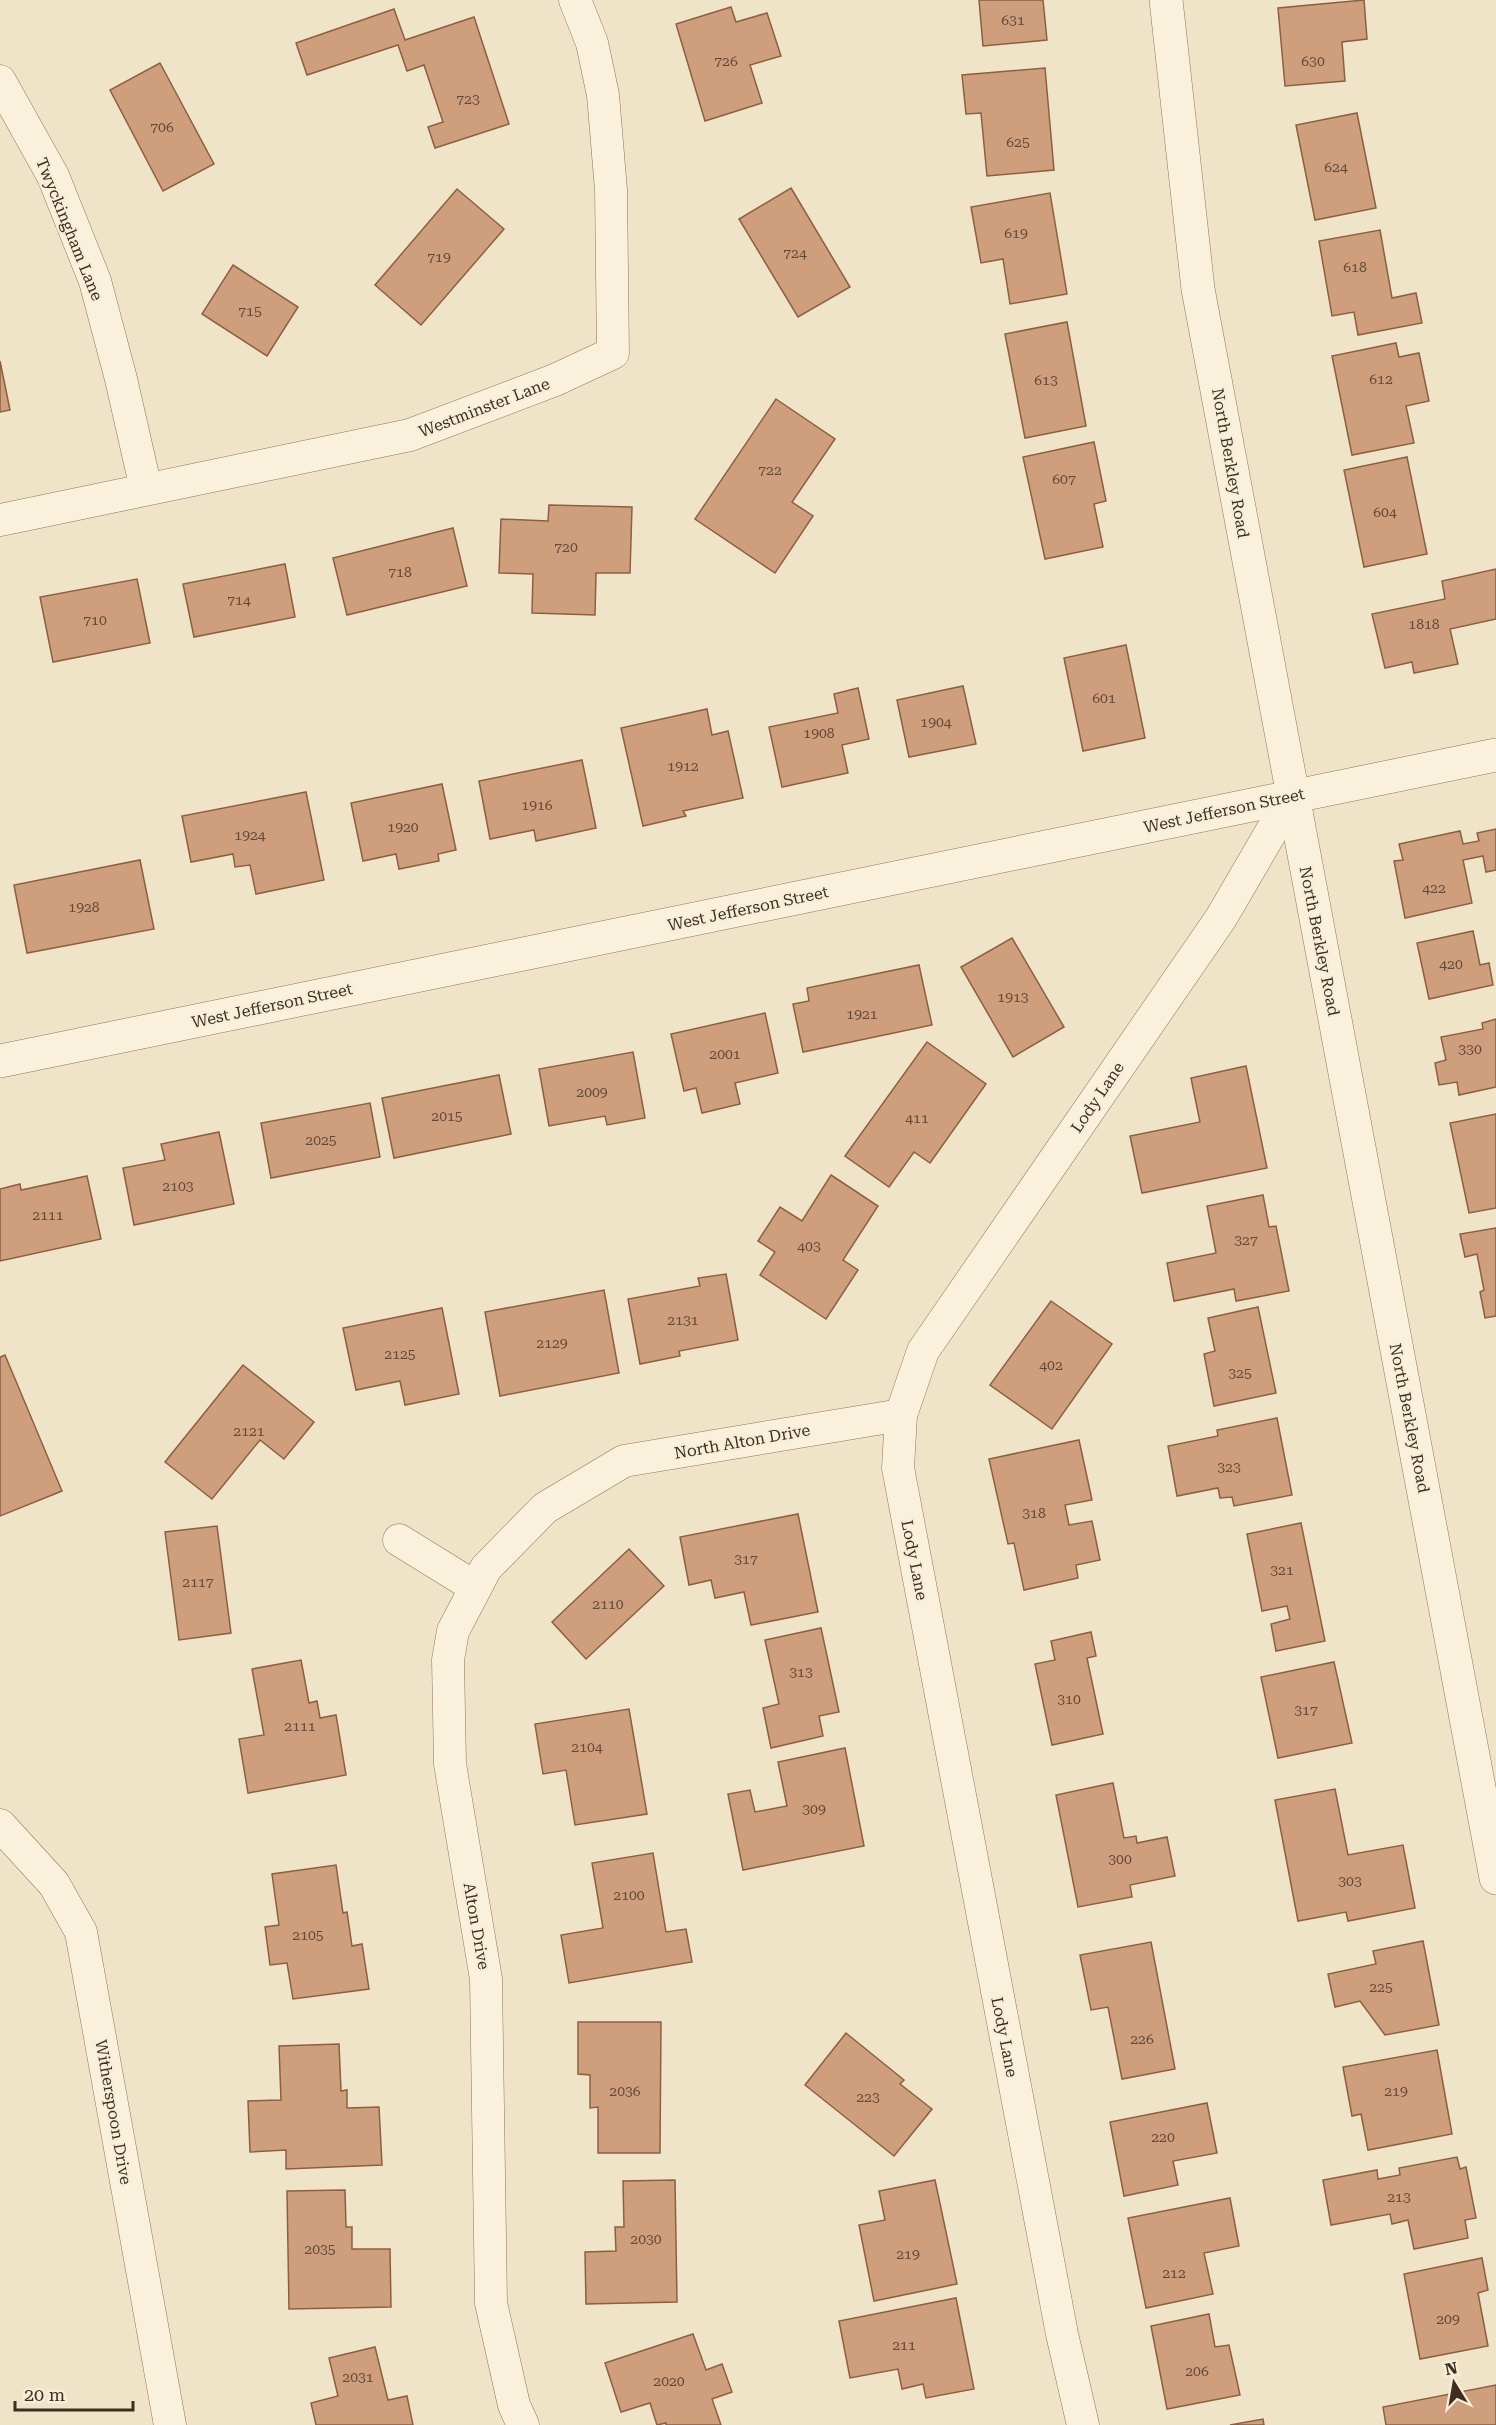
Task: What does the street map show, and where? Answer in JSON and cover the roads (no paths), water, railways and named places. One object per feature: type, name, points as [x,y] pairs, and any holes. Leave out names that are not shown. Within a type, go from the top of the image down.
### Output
[{"type":"street","name":"Westminster Lane","points":[[0,520],[410,435],[555,380],[613,353],[611,190],[603,95],[592,43],[575,0]]},
{"type":"street","name":"North Berkley Road","points":[[1166,0],[1198,289],[1292,796],[1492,1839],[1496,1878]]},
{"type":"street","name":"Twyckingham Lane","points":[[0,81],[53,176],[95,281],[121,379],[146,489]]},
{"type":"street","name":"West Jefferson Street","points":[[0,1061],[1496,755]]},
{"type":"street","name":"Lody Lane","points":[[1083,2425],[1062,2334],[898,1468],[901,1414],[923,1351],[1221,918],[1292,796]]},
{"type":"street","name":"North Alton Drive","points":[[588,1482],[624,1461],[901,1414]]},
{"type":"street","name":"Alton Drive","points":[[523,2425],[514,2405],[491,2302],[486,1979],[450,1764],[448,1660],[453,1630],[486,1568],[545,1508],[588,1482]]},
{"type":"street","points":[[399,1540],[475,1587]]},
{"type":"street","name":"Witherspoon Drive","points":[[0,1825],[54,1884],[81,1932],[170,2425]]}]
